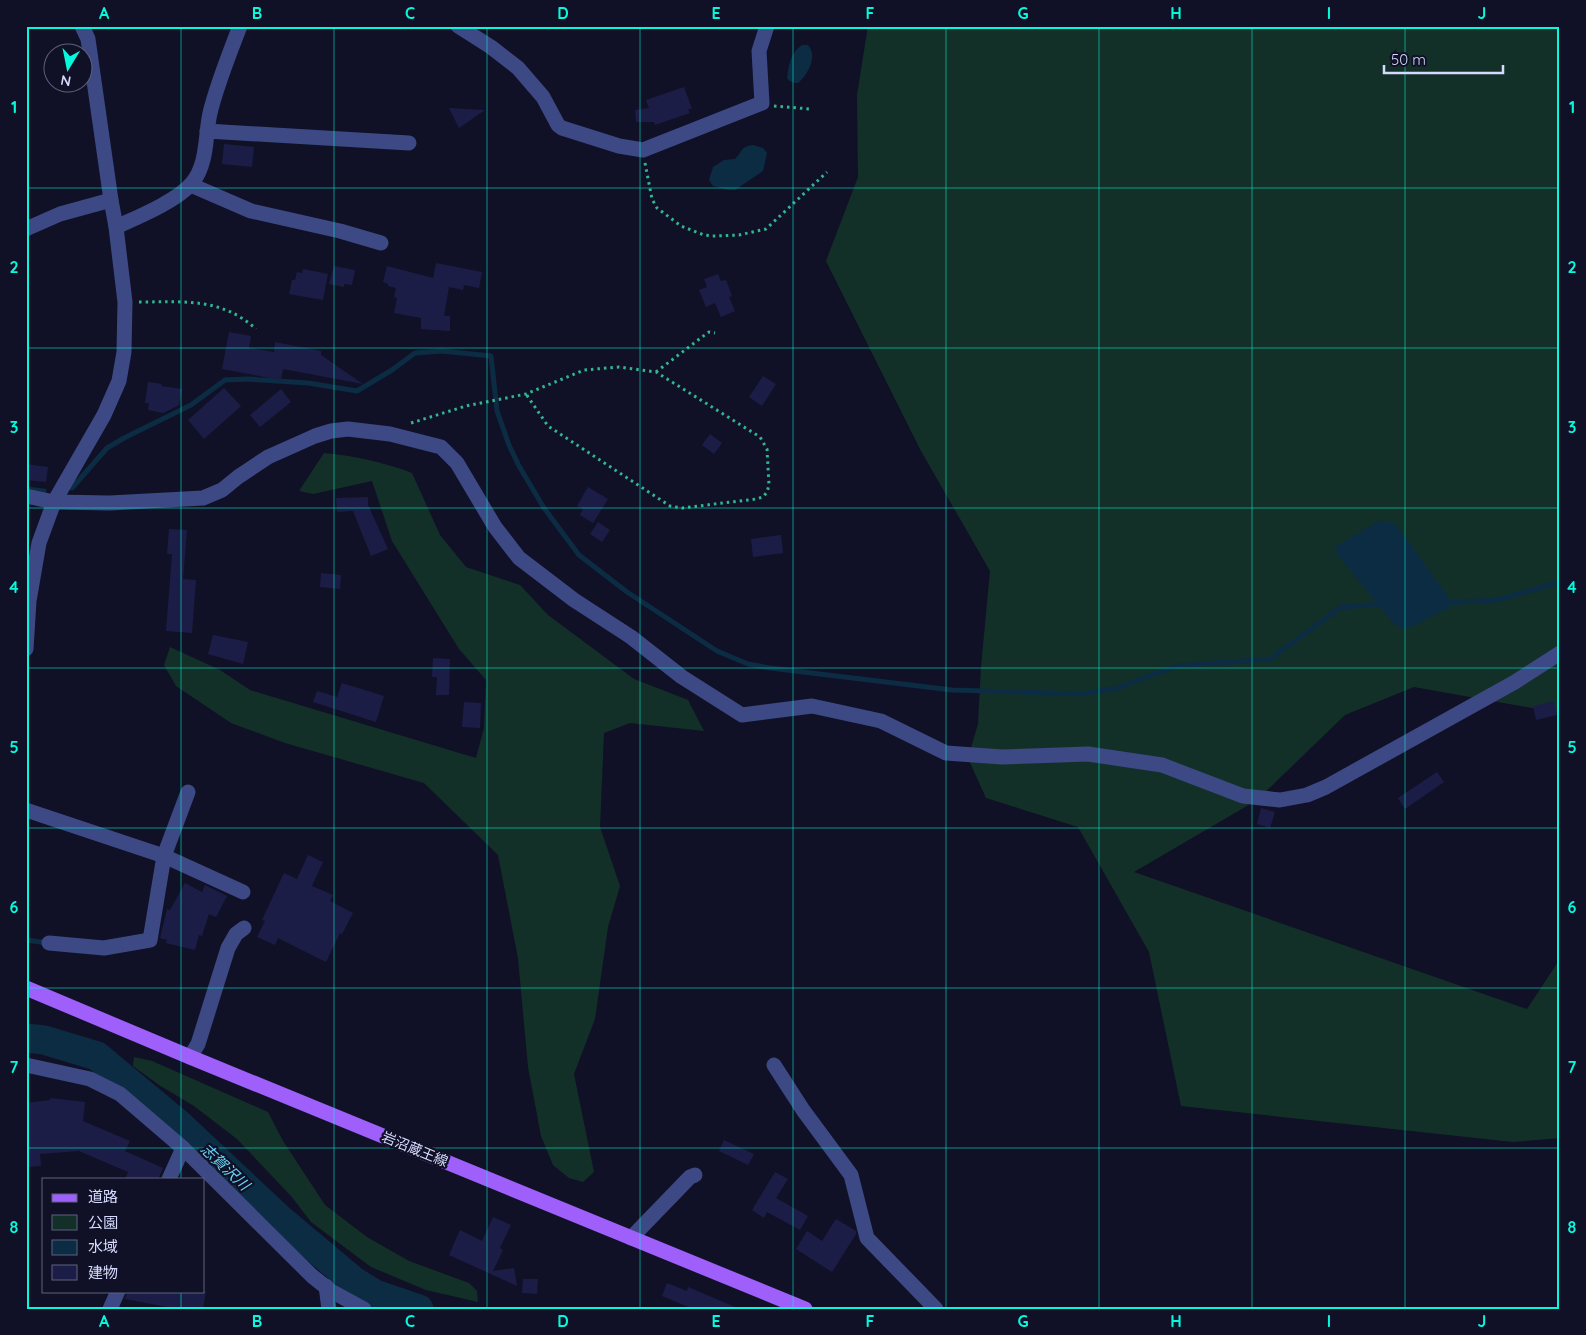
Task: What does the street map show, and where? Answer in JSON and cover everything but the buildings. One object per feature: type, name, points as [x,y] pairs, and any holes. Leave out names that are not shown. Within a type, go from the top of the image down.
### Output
[{"type":"main road","name":"岩沼蔵王線","points":[[26,988],[805,1309]]},
{"type":"street","points":[[116,227],[163,204],[191,185],[200,170],[210,113],[240,26]]},
{"type":"street","points":[[458,26],[491,47],[518,68],[543,97],[558,125],[562,128],[619,146],[643,150],[762,103],[759,51],[767,26]]},
{"type":"street","points":[[26,649],[28,601],[39,543],[54,502],[104,415],[119,381],[124,352],[126,302],[87,30]]},
{"type":"street","points":[[207,131],[409,143]]},
{"type":"street","points":[[191,185],[251,211],[340,231],[381,243]]},
{"type":"street","points":[[26,229],[60,214],[111,200]]},
{"type":"street","points":[[26,496],[54,502],[110,503],[203,498],[222,490],[238,477],[268,458],[315,436],[331,431],[348,429],[390,434],[441,447],[457,463],[495,527],[519,558],[574,600],[631,637],[682,677],[742,715],[812,706],[881,720],[946,754],[1002,757],[1088,754],[1162,765],[1244,796],[1280,800],[1307,796],[1515,682],[1560,652]]},
{"type":"street","points":[[49,943],[104,948],[150,940],[164,856],[188,792]]},
{"type":"street","points":[[26,810],[164,856],[243,892]]},
{"type":"street","points":[[190,1057],[200,1037],[228,948],[236,934],[244,928]]},
{"type":"street","points":[[26,1064],[90,1079],[107,1086],[124,1097],[183,1148],[262,1227],[326,1286],[364,1309]]},
{"type":"street","points":[[774,1065],[803,1110],[851,1175],[866,1238],[936,1309]]},
{"type":"street","points":[[169,1178],[183,1148]]},
{"type":"street","points":[[631,1238],[690,1177],[696,1175]]},
{"type":"street","points":[[326,1286],[329,1309]]},
{"type":"street","points":[[110,1309],[118,1292]]},
{"type":"path","points":[[762,103],[810,110]]},
{"type":"path","points":[[643,150],[652,199],[657,208],[681,226],[704,235],[739,235],[766,229],[826,172]]},
{"type":"path","points":[[126,302],[196,302],[213,305],[237,314],[256,329]]},
{"type":"path","points":[[656,372],[706,334],[710,332],[715,333]]},
{"type":"path","points":[[390,434],[403,426],[466,406],[526,394],[584,370],[619,368],[656,372],[760,437],[768,449],[769,486],[763,497],[756,499],[682,508],[670,506],[548,426],[526,394]]},
{"type":"green space","points":[[868,26],[1560,26],[1560,713],[1414,687],[1345,715],[1257,800],[1134,872],[1527,1009],[1560,959],[1560,1138],[1513,1142],[1181,1106],[1149,952],[1078,827],[986,798],[968,758],[978,724],[990,571],[921,451],[826,261],[858,177],[857,95]]},
{"type":"green space","points":[[324,453],[369,460],[412,473],[440,535],[466,567],[520,585],[548,615],[634,679],[688,700],[704,731],[630,723],[604,733],[600,827],[620,886],[608,927],[595,1019],[574,1074],[594,1172],[583,1182],[569,1178],[553,1165],[541,1136],[528,1067],[518,958],[498,855],[424,783],[285,743],[231,723],[176,686],[164,665],[170,647],[220,670],[250,690],[476,758],[484,728],[486,680],[459,649],[392,541],[372,481],[313,494],[299,491]]},
{"type":"green space","points":[[134,1057],[152,1061],[268,1112],[283,1141],[325,1205],[367,1237],[409,1261],[469,1283],[477,1291],[478,1302],[426,1290],[371,1267],[311,1222],[291,1196],[237,1139],[194,1106],[159,1085],[133,1066]]},
{"type":"water","points":[[802,45],[808,45],[811,49],[812,60],[802,80],[798,83],[787,78],[789,64],[795,52]]},
{"type":"water","points":[[753,145],[763,148],[767,153],[763,171],[735,190],[713,186],[709,180],[713,167],[724,160],[735,159],[744,148]]},
{"type":"water","points":[[1379,521],[1395,523],[1450,599],[1449,608],[1407,629],[1401,628],[1394,624],[1336,553],[1336,546]]},
{"type":"waterway","points":[[72,488],[107,448],[191,405],[225,380],[248,379],[308,383],[357,391],[392,370],[415,353],[442,351],[491,356],[497,411],[509,445],[544,508],[579,555],[627,592],[717,651],[748,664],[952,690],[1081,694],[1117,688],[1177,666],[1270,659],[1341,607],[1382,604]]},
{"type":"waterway","points":[[26,489],[44,491]]},
{"type":"waterway","points":[[1445,603],[1497,600],[1560,582]]},
{"type":"waterway","points":[[26,940],[48,943]]},
{"type":"waterway","name":"志賀沢川","points":[[26,1038],[44,1040],[97,1056],[181,1126],[279,1218],[354,1281],[375,1294],[419,1309]]}]
